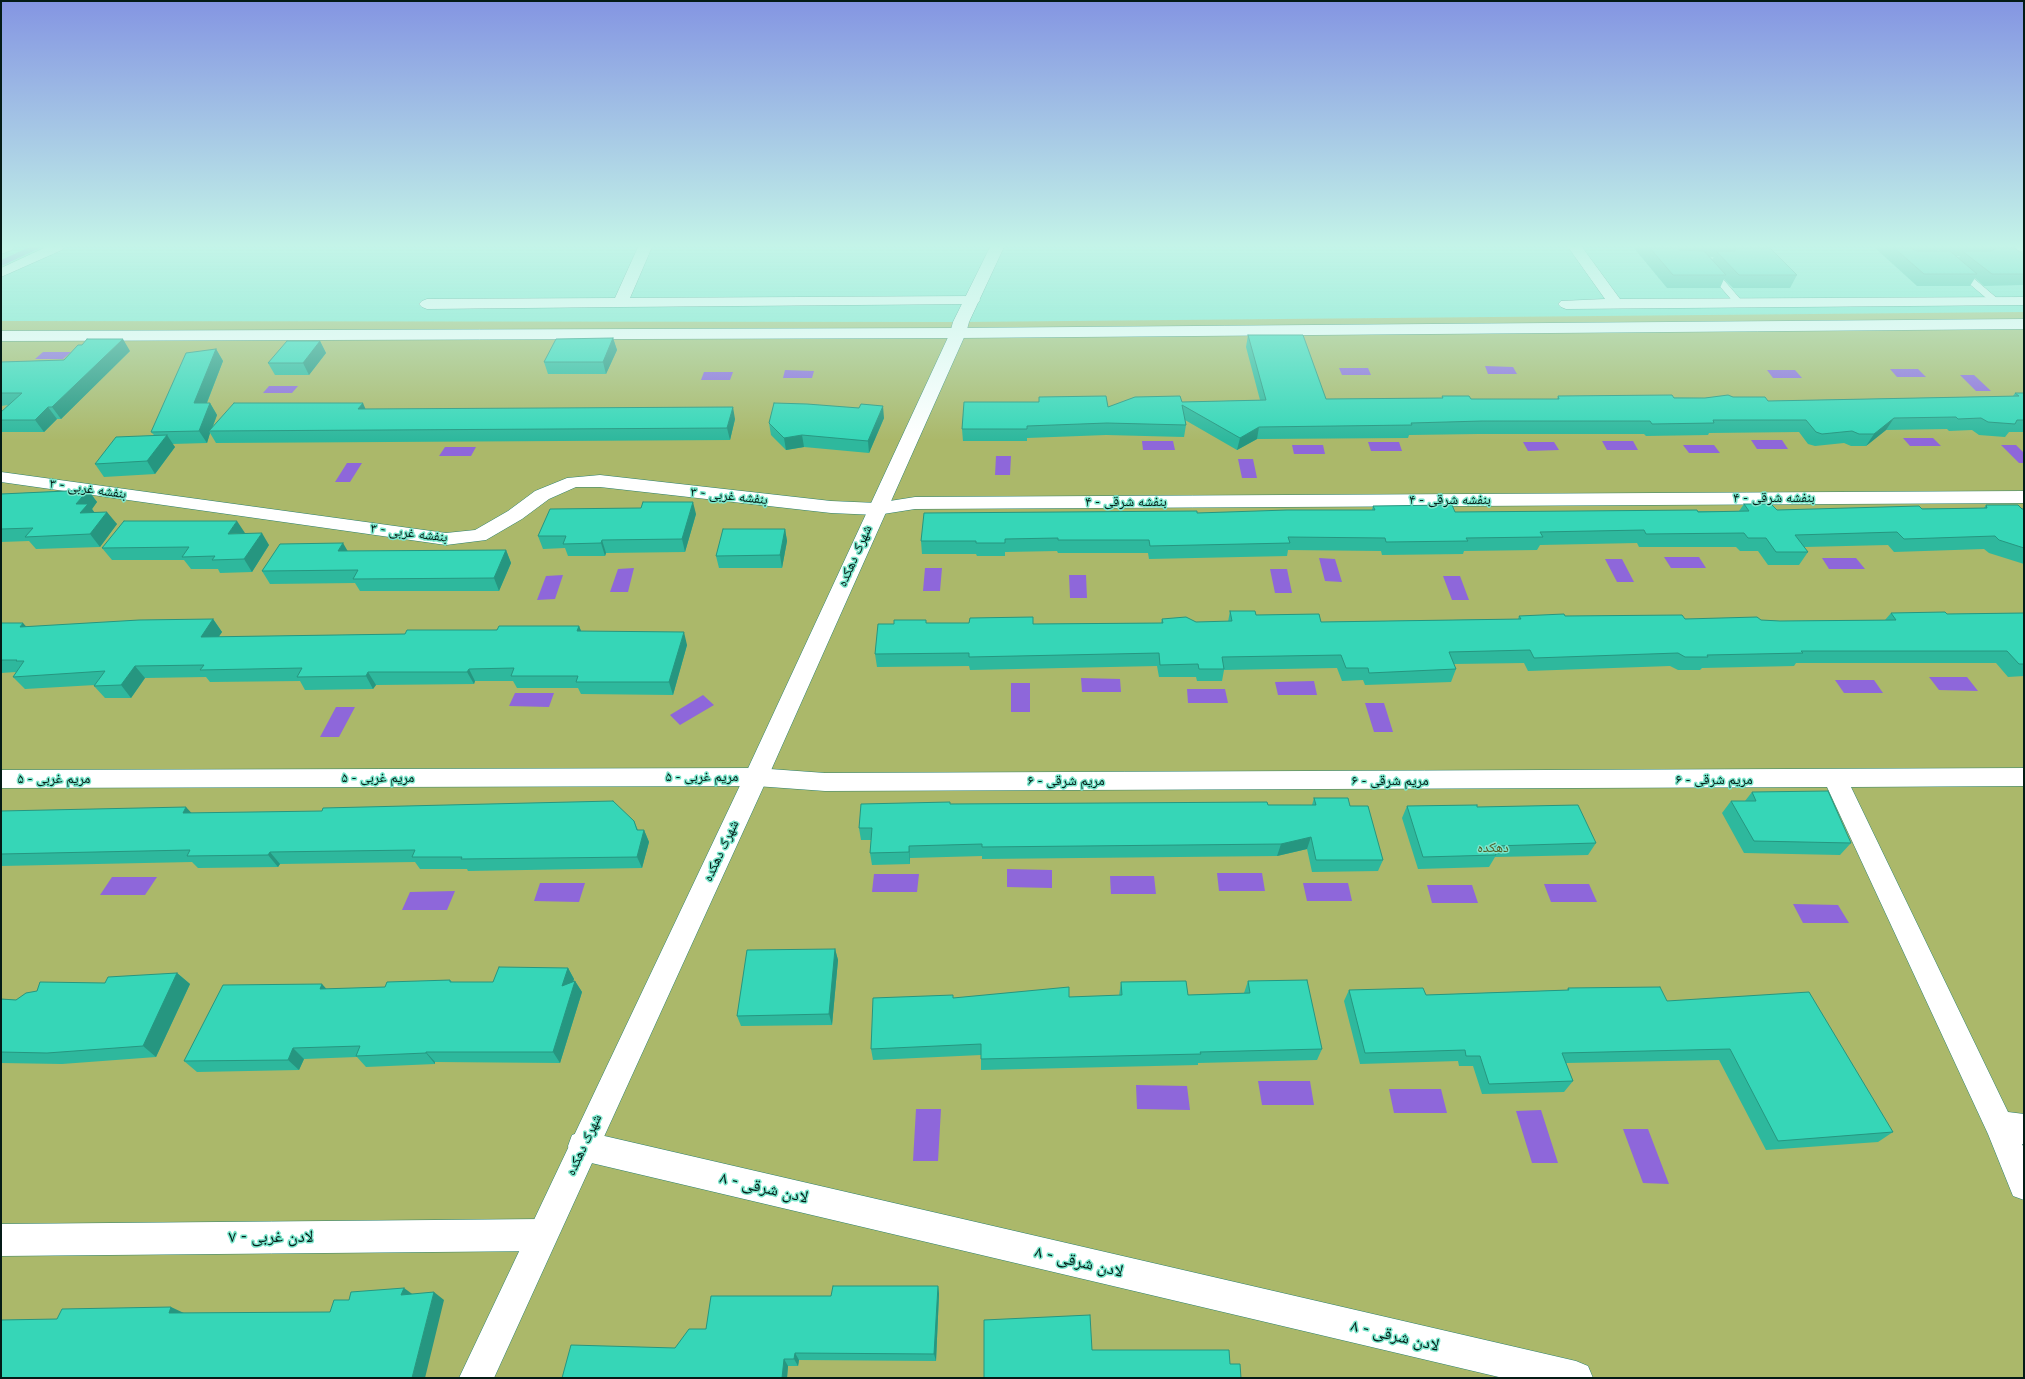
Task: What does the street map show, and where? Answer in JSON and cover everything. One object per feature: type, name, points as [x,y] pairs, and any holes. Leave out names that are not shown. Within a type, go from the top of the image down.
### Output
[{"type":"street","name":"شهرک دهکده","points":[[476,1378],[756,777],[876,509],[967,311]]},
{"type":"street","points":[[1,336],[959,327],[2024,324]]},
{"type":"street","name":"بنفشه غربی - ۳","points":[[1,477],[446,539],[479,536],[515,515],[542,496],[573,482],[600,481],[831,507],[876,509]]},
{"type":"street","name":"بنفشه شرقی - ۴","points":[[876,509],[923,503],[2024,497]]},
{"type":"street","name":"مریم غربی - ۵","points":[[1,779],[756,777]]},
{"type":"street","name":"مریم شرقی - ۶","points":[[756,777],[825,782],[1834,779],[2024,777]]},
{"type":"street","points":[[1834,779],[2011,1127],[2024,1185]]},
{"type":"street","name":"لادن شرقی - ۸","points":[[583,1146],[1576,1378]]},
{"type":"street","name":"لادن غربی - ۷","points":[[1,1240],[542,1235]]},
{"type":"green space","name":"دهکده","points":[[2024,312],[2024,1378],[1,1378],[1,321],[961,322]]},
{"type":"shaded area","points":[[43,352],[71,352],[63,359],[35,359]]},
{"type":"shaded area","points":[[1485,366],[1513,367],[1517,374],[1488,374]]},
{"type":"shaded area","points":[[1339,368],[1368,368],[1371,375],[1342,375]]},
{"type":"shaded area","points":[[1890,369],[1918,369],[1926,377],[1897,377]]},
{"type":"shaded area","points":[[785,370],[814,371],[812,378],[783,378]]},
{"type":"shaded area","points":[[1767,370],[1795,370],[1802,378],[1773,378]]},
{"type":"shaded area","points":[[704,372],[733,372],[730,380],[701,380]]},
{"type":"shaded area","points":[[1960,375],[1974,375],[1991,391],[1976,391]]},
{"type":"shaded area","points":[[269,386],[298,386],[292,393],[263,393]]},
{"type":"shaded area","points":[[1903,438],[1933,438],[1941,446],[1910,446]]},
{"type":"shaded area","points":[[1751,440],[1782,440],[1788,449],[1757,449]]},
{"type":"shaded area","points":[[1142,441],[1173,441],[1175,450],[1143,450]]},
{"type":"shaded area","points":[[1602,441],[1633,441],[1638,450],[1607,450]]},
{"type":"shaded area","points":[[1368,442],[1399,442],[1402,451],[1371,451]]},
{"type":"shaded area","points":[[1523,442],[1554,442],[1559,450],[1528,451]]},
{"type":"shaded area","points":[[1292,445],[1323,445],[1325,454],[1294,454]]},
{"type":"shaded area","points":[[1683,445],[1714,445],[1720,453],[1689,453]]},
{"type":"shaded area","points":[[2001,445],[2016,445],[2024,453],[2024,463],[2019,463]]},
{"type":"shaded area","points":[[445,447],[476,447],[471,456],[439,456]]},
{"type":"shaded area","points":[[996,456],[1011,456],[1010,475],[995,475]]},
{"type":"shaded area","points":[[1238,459],[1253,459],[1257,478],[1242,478]]},
{"type":"shaded area","points":[[347,463],[362,463],[350,482],[335,482]]},
{"type":"shaded area","points":[[1664,557],[1699,557],[1706,568],[1671,568]]},
{"type":"shaded area","points":[[1319,558],[1335,559],[1342,582],[1325,581]]},
{"type":"shaded area","points":[[1822,558],[1856,558],[1865,569],[1829,569]]},
{"type":"shaded area","points":[[1605,559],[1622,559],[1634,582],[1617,582]]},
{"type":"shaded area","points":[[634,568],[628,592],[610,592],[618,569]]},
{"type":"shaded area","points":[[925,568],[942,568],[940,591],[923,591]]},
{"type":"shaded area","points":[[1270,569],[1287,569],[1292,593],[1275,593]]},
{"type":"shaded area","points":[[563,575],[555,599],[537,600],[546,576]]},
{"type":"shaded area","points":[[1069,575],[1086,575],[1087,598],[1070,598]]},
{"type":"shaded area","points":[[1443,576],[1460,576],[1469,600],[1452,600]]},
{"type":"shaded area","points":[[1929,677],[1967,677],[1978,691],[1939,690]]},
{"type":"shaded area","points":[[1081,678],[1120,679],[1121,692],[1082,692]]},
{"type":"shaded area","points":[[1835,680],[1874,680],[1883,693],[1844,693]]},
{"type":"shaded area","points":[[1314,681],[1317,695],[1278,695],[1275,682]]},
{"type":"shaded area","points":[[1011,683],[1030,683],[1030,712],[1011,712]]},
{"type":"shaded area","points":[[1187,689],[1225,689],[1228,703],[1188,703]]},
{"type":"shaded area","points":[[515,693],[554,693],[549,707],[509,706]]},
{"type":"shaded area","points":[[703,695],[714,705],[680,725],[670,715]]},
{"type":"shaded area","points":[[1365,703],[1384,703],[1393,732],[1374,732]]},
{"type":"shaded area","points":[[336,707],[355,707],[339,737],[320,737]]},
{"type":"shaded area","points":[[1007,869],[1052,870],[1052,888],[1007,887]]},
{"type":"shaded area","points":[[1217,873],[1262,873],[1265,891],[1219,891]]},
{"type":"shaded area","points":[[874,874],[919,874],[917,892],[872,892]]},
{"type":"shaded area","points":[[1110,876],[1154,876],[1156,894],[1111,894]]},
{"type":"shaded area","points":[[112,877],[157,877],[145,895],[100,895]]},
{"type":"shaded area","points":[[540,883],[585,883],[579,902],[534,901]]},
{"type":"shaded area","points":[[1303,883],[1348,883],[1352,901],[1307,901]]},
{"type":"shaded area","points":[[1544,884],[1589,884],[1597,902],[1551,902]]},
{"type":"shaded area","points":[[1427,885],[1472,885],[1478,903],[1432,903]]},
{"type":"shaded area","points":[[455,891],[447,910],[402,910],[410,892]]},
{"type":"shaded area","points":[[1793,904],[1838,905],[1849,923],[1803,923]]},
{"type":"shaded area","points":[[1258,1081],[1310,1081],[1314,1105],[1262,1105]]},
{"type":"shaded area","points":[[1136,1085],[1187,1086],[1190,1110],[1137,1109]]},
{"type":"shaded area","points":[[1389,1089],[1441,1089],[1447,1113],[1394,1113]]},
{"type":"shaded area","points":[[916,1109],[941,1109],[938,1161],[913,1161]]},
{"type":"shaded area","points":[[1541,1110],[1558,1163],[1532,1163],[1516,1111]]},
{"type":"shaded area","points":[[1623,1129],[1648,1129],[1669,1184],[1643,1183]]},
{"type":"building","points":[[1248,335],[1303,335],[1326,399],[1443,398],[1442,396],[1469,396],[1471,399],[1559,399],[1558,396],[1672,395],[1674,398],[1705,398],[1728,395],[1733,397],[1765,397],[1768,401],[2019,396],[2015,393],[2024,393],[2024,420],[2017,420],[2015,424],[1988,422],[1981,418],[1894,418],[1874,434],[1859,434],[1852,431],[1822,434],[1816,432],[1806,420],[1713,420],[1714,423],[1652,424],[1650,421],[1482,421],[1411,423],[1412,425],[1259,427],[1240,438],[1182,405],[1186,425],[1107,423],[1027,426],[1027,429],[962,429],[964,402],[1039,402],[1039,397],[1106,396],[1108,407],[1135,397],[1180,396],[1182,402],[1266,400]]},
{"type":"building","points":[[613,338],[603,362],[544,362],[556,339]]},
{"type":"building","points":[[87,339],[123,339],[52,407],[48,407],[35,420],[1,420],[1,412],[22,393],[1,393],[1,362],[64,360],[78,345],[82,345]]},
{"type":"building","points":[[287,341],[320,341],[303,363],[268,363]]},
{"type":"building","points":[[216,349],[194,403],[210,403],[199,431],[151,432],[186,353]]},
{"type":"building","points":[[234,403],[363,403],[358,409],[733,407],[727,428],[209,431]]},
{"type":"building","points":[[774,403],[859,408],[861,404],[883,406],[868,441],[802,435],[784,438],[769,423]]},
{"type":"building","points":[[167,435],[147,461],[95,464],[116,437]]},
{"type":"building","points":[[88,490],[76,504],[88,504],[80,513],[107,512],[90,534],[25,537],[33,528],[1,529],[1,494]]},
{"type":"building","points":[[643,502],[693,502],[682,539],[602,540],[601,543],[563,544],[566,536],[538,536],[550,509],[641,508]]},
{"type":"building","points":[[1744,504],[1771,504],[1777,510],[1919,506],[1922,509],[1987,508],[1986,505],[2018,505],[2024,509],[2024,548],[1999,540],[1995,536],[1904,539],[1897,532],[1795,535],[1808,552],[1776,552],[1766,538],[1748,538],[1744,533],[1646,534],[1644,530],[1540,532],[1543,537],[1466,538],[1468,541],[1386,542],[1385,538],[1288,537],[1290,543],[1150,546],[1149,540],[1058,540],[1058,538],[1005,539],[1005,543],[976,543],[976,541],[921,541],[924,513],[1197,511],[1197,513],[1287,510],[1375,510],[1373,506],[1452,505],[1455,512],[1749,511]]},
{"type":"building","points":[[124,521],[237,521],[228,534],[262,533],[244,559],[212,560],[215,556],[182,557],[189,547],[102,548]]},
{"type":"building","points":[[723,529],[785,529],[780,555],[716,556]]},
{"type":"building","points":[[343,543],[338,551],[506,550],[494,578],[353,579],[358,570],[262,571],[280,544]]},
{"type":"building","points":[[1230,611],[1255,611],[1256,615],[1319,614],[1321,622],[1521,619],[1519,616],[1564,614],[1565,616],[1682,615],[1685,619],[1757,617],[1761,620],[1780,621],[1896,620],[1891,613],[2024,613],[2024,664],[2019,664],[2007,651],[1801,651],[1803,653],[1707,655],[1708,657],[1685,657],[1678,653],[1534,658],[1530,650],[1449,652],[1456,669],[1369,673],[1368,668],[1346,668],[1341,655],[1222,657],[1224,669],[1199,669],[1198,664],[1160,665],[1159,653],[969,657],[969,653],[875,654],[878,624],[894,624],[894,620],[926,620],[926,623],[969,623],[970,618],[1033,617],[1033,624],[1163,623],[1162,619],[1186,617],[1196,622],[1232,621]]},
{"type":"building","points":[[213,619],[201,637],[405,634],[407,630],[497,630],[499,626],[579,626],[577,631],[684,632],[669,682],[576,682],[578,676],[511,676],[514,668],[469,669],[467,672],[368,672],[366,676],[297,677],[302,668],[200,670],[204,665],[135,666],[121,685],[94,686],[105,671],[13,677],[24,661],[1,660],[1,623],[23,623],[20,627],[139,620]]},
{"type":"building","points":[[1828,791],[1851,843],[1754,841],[1731,801],[1756,801],[1752,792]]},
{"type":"building","points":[[1314,798],[1348,798],[1350,806],[1368,806],[1383,860],[1316,860],[1311,837],[1281,844],[982,847],[982,844],[909,846],[909,852],[870,853],[872,828],[859,828],[861,804],[950,802],[950,804],[1267,802],[1268,805],[1316,805]]},
{"type":"building","points":[[613,801],[634,821],[637,830],[644,830],[637,857],[461,859],[462,857],[412,857],[415,850],[270,852],[268,855],[187,856],[190,850],[1,854],[1,811],[186,807],[183,813],[322,811],[323,808]]},
{"type":"building","points":[[1477,805],[1477,807],[1578,805],[1596,843],[1492,846],[1496,855],[1423,857],[1407,806]]},
{"type":"building","points":[[835,949],[829,1014],[737,1016],[747,950]]},
{"type":"building","points":[[499,967],[568,968],[562,986],[575,981],[553,1052],[426,1052],[356,1056],[360,1046],[293,1048],[288,1060],[184,1061],[223,985],[322,984],[320,989],[385,987],[387,982],[450,980],[450,982],[493,982]]},
{"type":"building","points":[[177,973],[143,1046],[47,1053],[1,1052],[1,999],[16,1000],[26,993],[37,991],[40,982],[105,983],[108,977]]},
{"type":"building","points":[[1307,980],[1322,1049],[1200,1052],[1201,1054],[981,1059],[981,1044],[871,1049],[873,998],[953,995],[953,998],[1069,987],[1069,997],[1122,995],[1121,982],[1186,981],[1188,995],[1250,993],[1248,981]]},
{"type":"building","points":[[1660,987],[1667,1001],[1809,992],[1893,1132],[1778,1141],[1730,1049],[1562,1053],[1573,1081],[1489,1084],[1480,1056],[1466,1056],[1465,1050],[1365,1053],[1349,990],[1423,988],[1426,995],[1569,990],[1568,988]]},
{"type":"building","points":[[833,1286],[938,1286],[934,1354],[795,1353],[794,1359],[784,1359],[782,1378],[562,1378],[571,1345],[675,1348],[689,1329],[706,1329],[711,1296],[831,1296]]},
{"type":"building","points":[[404,1288],[401,1295],[434,1292],[412,1378],[1,1378],[1,1320],[57,1319],[62,1309],[171,1307],[169,1313],[330,1312],[334,1300],[349,1300],[351,1292]]},
{"type":"building","points":[[1090,1315],[1092,1350],[1229,1350],[1230,1364],[1240,1364],[1241,1378],[984,1378],[984,1320]]}]
